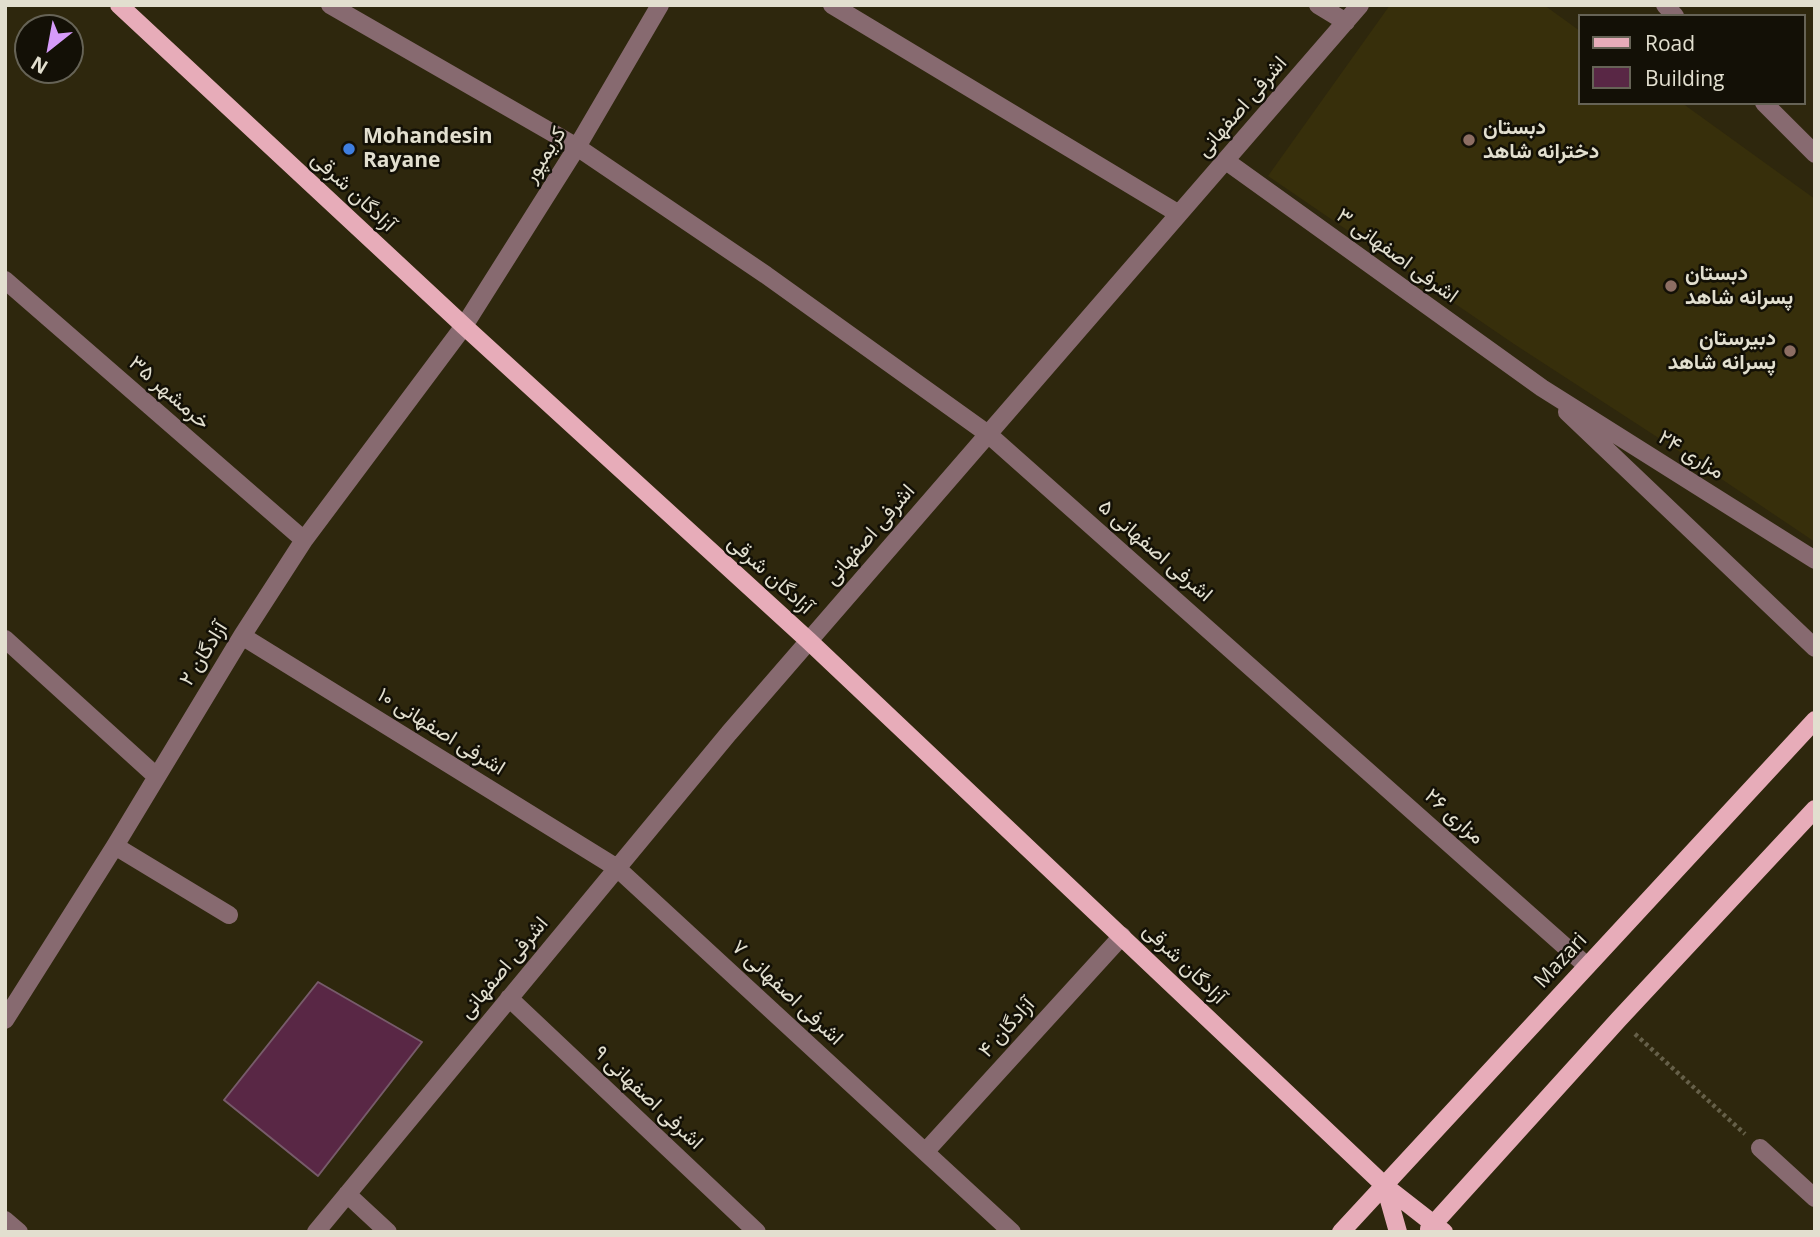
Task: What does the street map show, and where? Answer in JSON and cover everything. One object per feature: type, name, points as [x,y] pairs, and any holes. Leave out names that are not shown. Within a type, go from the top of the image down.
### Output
[{"type":"main road","name":"آزادگان شرقی","points":[[119,5],[464,326],[809,641],[1385,1186],[1435,1229]]},
{"type":"main road","name":"Mazari","points":[[1341,1232],[1815,720]]},
{"type":"main road","points":[[1435,1229],[1619,1019],[1815,808]]},
{"type":"main road","points":[[1385,1186],[1398,1232]]},
{"type":"street","name":"اشرفی اصفهانی ۵","points":[[330,5],[577,147],[766,275],[988,434],[1291,702]]},
{"type":"street","name":"کریمپور","points":[[464,326],[577,147],[660,5]]},
{"type":"street","points":[[832,5],[1179,214]]},
{"type":"street","points":[[1318,5],[1346,22]]},
{"type":"street","name":"اشرفی اصفهانی","points":[[316,1232],[729,733],[1360,5]]},
{"type":"street","points":[[1765,105],[1815,154]]},
{"type":"street","name":"اشرفی اصفهانی ۳","points":[[1226,161],[1542,388]]},
{"type":"street","name":"خرمشهر ۳۵","points":[[5,280],[304,540]]},
{"type":"street","name":"آزادگان ۲","points":[[5,1020],[304,540],[464,326]]},
{"type":"street","points":[[1542,388],[1815,648]]},
{"type":"street","name":"مزاری ۲۴","points":[[1542,388],[1815,560]]},
{"type":"street","name":"اشرفی اصفهانی ۱۰","points":[[242,636],[617,868]]},
{"type":"street","points":[[5,639],[156,776]]},
{"type":"street","name":"مزاری ۲۶","points":[[1291,702],[1587,967]]},
{"type":"street","points":[[115,846],[229,915]]},
{"type":"street","name":"اشرفی اصفهانی ۷","points":[[617,868],[1012,1232]]},
{"type":"street","name":"آزادگان ۴","points":[[926,1151],[1122,936]]},
{"type":"street","name":"اشرفی اصفهانی ۹","points":[[509,998],[757,1232]]},
{"type":"street","points":[[1760,1148],[1815,1198]]},
{"type":"street","points":[[347,1194],[388,1232]]},
{"type":"street","points":[[5,1220],[19,1232]]},
{"type":"path","points":[[1619,1019],[1760,1148]]},
{"type":"shaded area","points":[[1390,5],[1544,5],[1578,30],[1578,105],[1685,105],[1815,199],[1815,542],[1514,344],[1268,176]]},
{"type":"building","points":[[318,982],[422,1042],[318,1176],[224,1100]]},
{"type":"place","name":"دبستان دخترانه شاهد","points":[[1469,140]]},
{"type":"place","name":"Mohandesin Rayane","points":[[349,149]]},
{"type":"place","name":"دبستان پسرانه شاهد","points":[[1671,286]]},
{"type":"place","name":"دبیرستان پسرانه شاهد","points":[[1790,351]]}]
